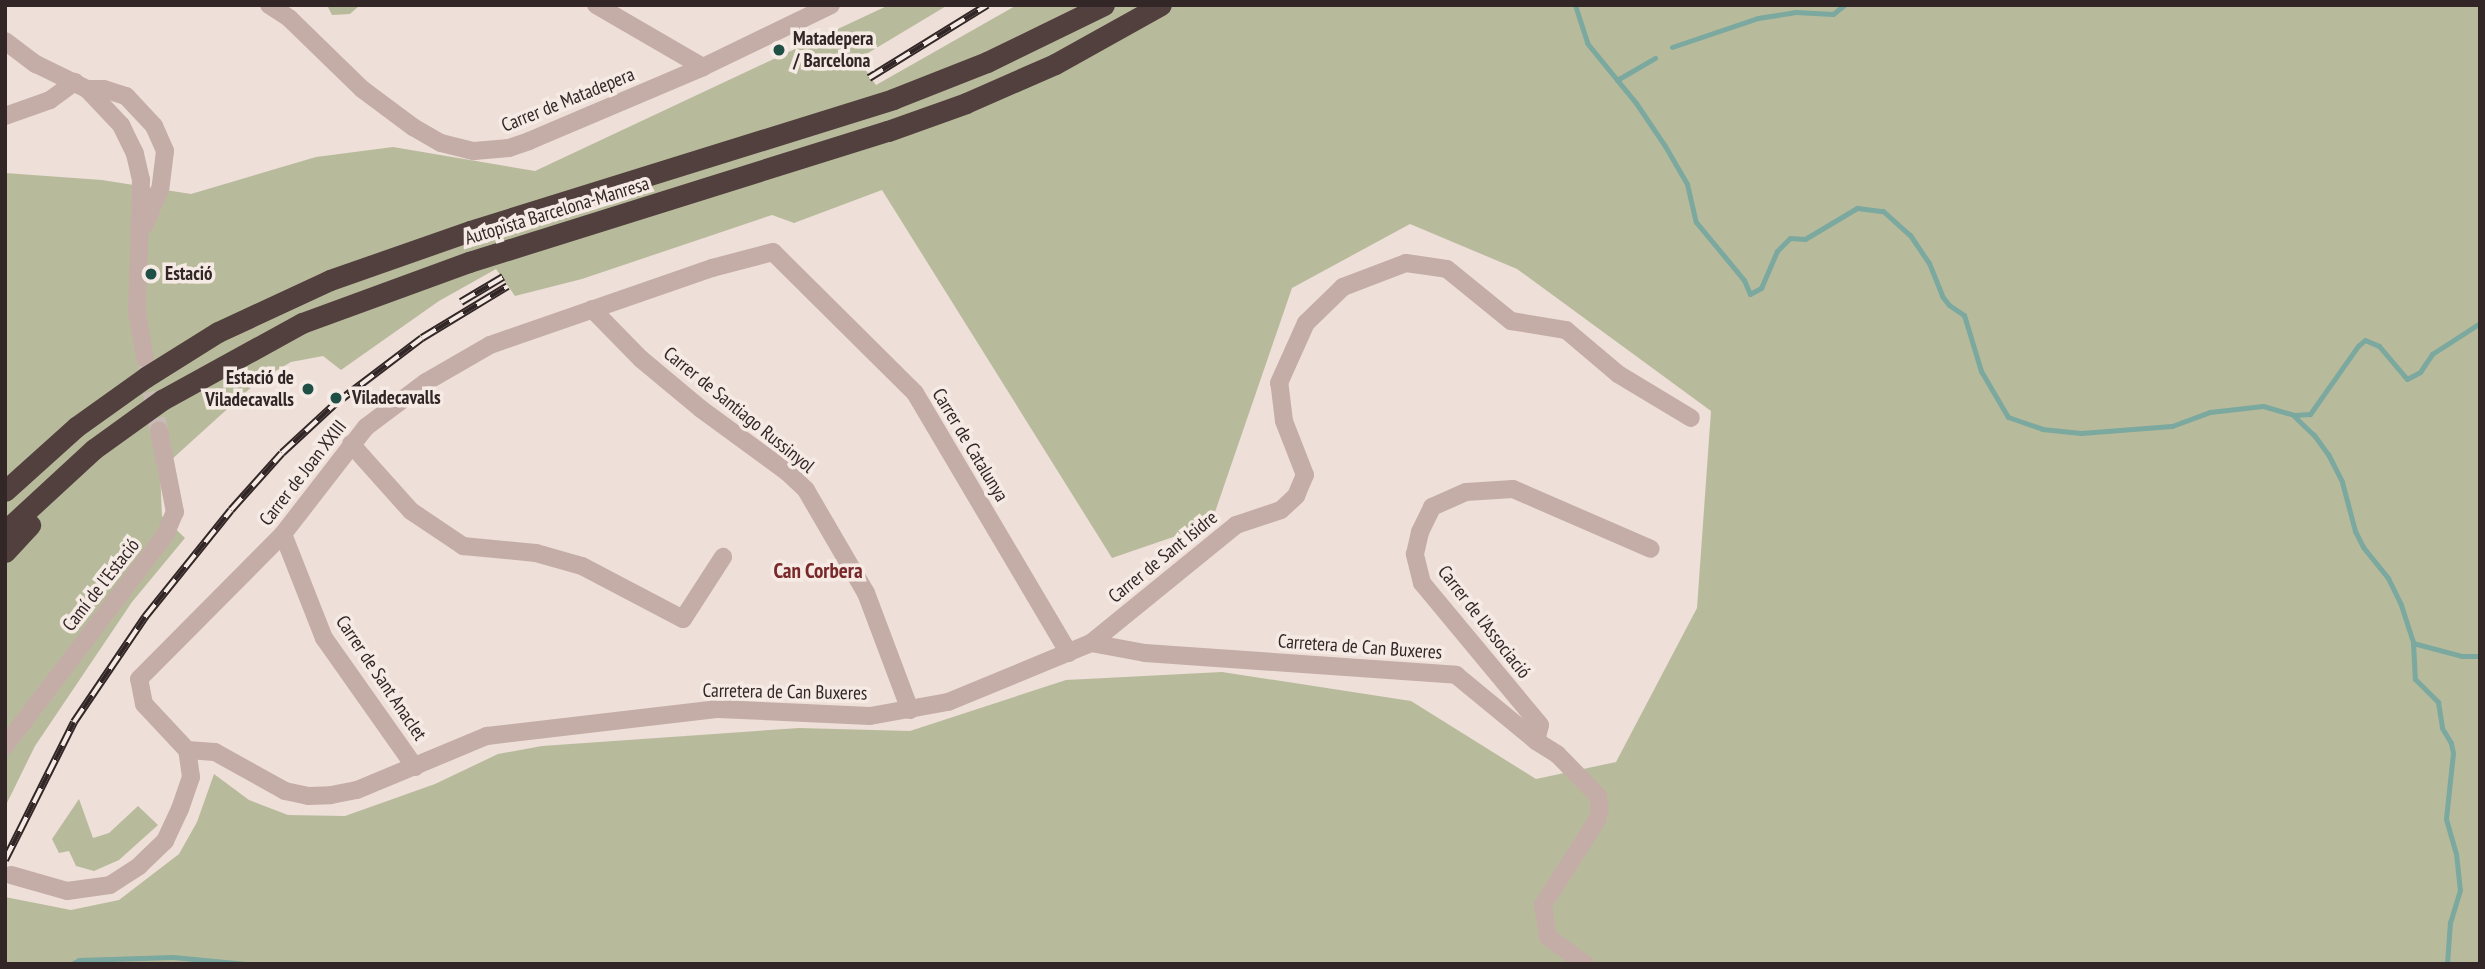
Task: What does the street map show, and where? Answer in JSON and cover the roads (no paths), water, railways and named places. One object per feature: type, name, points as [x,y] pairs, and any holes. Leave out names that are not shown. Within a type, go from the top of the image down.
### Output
[{"type":"highway","name":"Autopista Barcelona-Manresa","points":[[5,491],[76,427],[146,377],[218,332],[320,284],[470,231],[893,99],[987,62],[1104,5]]},
{"type":"highway","name":"Autopista Barcelona-Manresa","points":[[5,531],[94,449],[162,400],[302,323],[387,289],[888,131],[967,103],[1055,64],[1161,5]]},
{"type":"highway","points":[[5,552],[98,461],[208,373]]},
{"type":"street","name":"Carrer de Matadepera","points":[[270,5],[289,18],[362,89],[396,116],[441,144],[474,151],[509,148],[529,141],[703,67],[822,7]]},
{"type":"street","points":[[596,5],[703,67]]},
{"type":"street","points":[[5,41],[36,64],[81,86],[121,124],[135,154],[141,180],[137,312],[145,358]]},
{"type":"street","points":[[5,116],[81,86],[126,96],[154,126],[165,151],[160,189],[141,242]]},
{"type":"street","name":"Carrer de Joan XXIII","points":[[187,750],[144,704],[139,679],[284,534],[366,427],[455,363],[491,345],[712,268],[773,252]]},
{"type":"street","name":"Carrer de Catalunya","points":[[773,252],[915,393],[1069,653]]},
{"type":"street","name":"Carrer de Sant Isidre","points":[[1091,643],[1236,525],[1281,510],[1296,496],[1305,475],[1284,421],[1279,383],[1306,323],[1343,287],[1406,263],[1447,269],[1511,321],[1566,330],[1618,374],[1692,418]]},
{"type":"street","name":"Carrer de Santiago Russinyol","points":[[593,309],[641,359],[701,409],[788,472],[806,490],[866,593],[910,710]]},
{"type":"street","name":"Camí de l'Estació","points":[[5,746],[165,535],[175,512],[159,431]]},
{"type":"street","points":[[351,444],[411,511],[463,546],[536,553],[582,566],[683,619],[723,556]]},
{"type":"street","name":"Carrer de l'Associació","points":[[1536,741],[1540,725],[1422,583],[1415,554],[1432,507],[1466,492],[1513,489],[1651,549]]},
{"type":"street","name":"Carrer de Sant Anaclet","points":[[284,534],[324,638],[415,767]]},
{"type":"street","name":"Carretera de Can Buxeres","points":[[187,750],[215,752],[285,791],[308,796],[357,790],[487,736],[718,709],[870,716],[910,710],[948,702],[1091,643],[1145,653],[1455,675],[1536,741],[1557,754],[1598,796],[1600,808],[1597,820],[1543,905],[1548,937],[1585,964]]},
{"type":"street","points":[[12,875],[67,891],[110,885],[139,866],[165,841],[180,809],[191,777],[187,750]]},
{"type":"waterway","points":[[1575,5],[1587,43],[1636,103],[1665,146],[1687,184],[1696,222],[1744,280],[1750,294],[1761,288],[1777,251],[1790,238],[1805,239],[1857,208],[1883,211],[1910,235],[1929,263],[1942,296],[1949,305],[1964,315],[1981,371],[2008,417],[2042,429],[2081,433],[2172,426],[2210,412],[2263,406],[2294,415],[2310,414],[2365,340],[2379,346],[2407,379],[2420,372],[2432,354],[2480,323]]},
{"type":"waterway","points":[[1672,47],[1758,18],[1795,12],[1833,14],[1844,5]]},
{"type":"waterway","points":[[1617,80],[1655,58]]},
{"type":"waterway","points":[[2294,416],[2314,435],[2328,454],[2342,482],[2355,531],[2363,547],[2388,578],[2401,605],[2413,643],[2415,679],[2438,702],[2442,728],[2451,743],[2453,753],[2446,819],[2456,853],[2460,890],[2450,922],[2447,964]]},
{"type":"waterway","points":[[2413,643],[2462,656],[2480,656]]},
{"type":"waterway","points":[[72,964],[79,960],[173,957],[246,964]]},
{"type":"tunnel","points":[[147,365],[159,431]]},
{"type":"railway","points":[[869,78],[987,5]]},
{"type":"railway","points":[[461,302],[503,277]]},
{"type":"railway","points":[[5,860],[74,722],[145,617],[231,510],[282,453],[335,404],[422,338],[508,286]]},
{"type":"place","name":"Matadepera / Barcelona","points":[[779,50]]},
{"type":"place","name":"Estació","points":[[151,274]]},
{"type":"place","name":"Estació de Viladecavalls","points":[[308,389]]},
{"type":"place","name":"Viladecavalls","points":[[336,398]]},
{"type":"district","name":"Can Corbera","points":[[818,571]]}]
